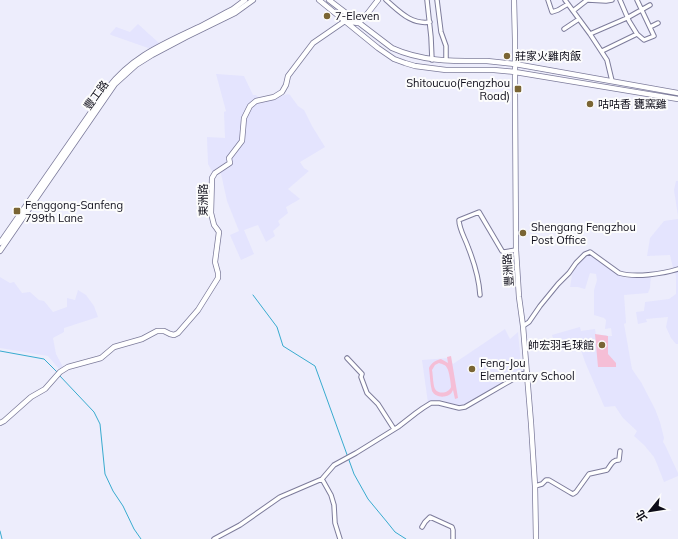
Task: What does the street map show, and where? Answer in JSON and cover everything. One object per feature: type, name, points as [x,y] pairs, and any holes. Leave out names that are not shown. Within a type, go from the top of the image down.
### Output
[{"type":"street","name":"豐工路","points":[[0,243],[102,95],[121,73],[149,51],[233,9],[245,0]]},
{"type":"street","name":"豐工路","points":[[0,250],[115,84],[136,65],[152,54],[235,13],[253,0]]},
{"type":"street","points":[[319,0],[378,48],[394,59],[416,66],[446,70],[494,70],[515,72],[678,99]]},
{"type":"street","points":[[329,0],[392,48],[418,57],[432,60],[489,61],[515,64],[678,93]]},
{"type":"street","points":[[345,21],[358,23],[364,18],[378,0]]},
{"type":"street","points":[[386,0],[404,16],[416,22],[430,22]]},
{"type":"street","points":[[427,0],[432,37],[432,60]]},
{"type":"street","points":[[437,0],[441,32],[446,46],[446,60]]},
{"type":"street","name":"豐洲路","points":[[514,0],[516,250],[535,486],[536,539]]},
{"type":"street","points":[[548,0],[552,12],[558,10],[566,2],[602,51],[607,60],[612,81]]},
{"type":"street","points":[[573,11],[588,0],[612,0]]},
{"type":"street","points":[[620,0],[627,18],[637,34],[644,40],[654,36],[637,0]]},
{"type":"street","points":[[590,34],[627,18],[650,5]]},
{"type":"street","points":[[564,29],[579,19]]},
{"type":"street","name":"東洲路","points":[[0,423],[31,397],[45,389],[59,374],[70,366],[101,358],[109,350],[116,346],[142,339],[157,331],[164,331],[174,335],[178,333],[198,310],[216,282],[218,276],[215,262],[218,232],[214,225],[211,213],[213,175],[230,164],[229,158],[242,141],[244,118],[250,106],[256,101],[274,97],[282,92],[286,85],[288,76],[313,43],[345,21]]},
{"type":"street","points":[[650,27],[658,23]]},
{"type":"street","points":[[602,51],[637,34]]},
{"type":"street","points":[[480,295],[478,278],[459,220],[479,212],[502,252],[516,250]]},
{"type":"street","points":[[523,326],[529,322],[540,306],[576,263],[585,254],[590,252],[624,275],[643,275],[678,269]]},
{"type":"street","points":[[346,358],[362,374],[361,377],[367,393],[380,407],[394,429]]},
{"type":"street","points":[[214,539],[240,525],[280,497],[322,479],[334,465],[394,429],[431,403],[439,402],[459,408],[465,407],[522,374],[527,373]]},
{"type":"street","points":[[535,486],[548,480],[573,494],[589,474],[607,470],[611,463],[615,460],[619,460],[620,451]]},
{"type":"street","points":[[322,479],[334,505],[333,514],[340,539]]},
{"type":"street","points":[[422,528],[430,517],[452,527],[453,539]]},
{"type":"shaded area","points":[[138,24],[160,44],[151,49],[110,34],[116,27],[130,32]]},
{"type":"shaded area","points":[[216,74],[244,76],[253,95],[256,95],[259,98],[268,100],[288,94],[290,95],[298,106],[304,110],[325,147],[300,162],[304,168],[309,171],[288,189],[300,199],[286,207],[288,213],[278,221],[280,225],[273,231],[275,236],[266,242],[258,225],[244,230],[254,254],[241,260],[230,235],[239,231],[227,201],[220,169],[213,173],[208,164],[207,137],[225,138],[224,112],[226,111]]},
{"type":"shaded area","points":[[676,181],[678,181],[678,216],[674,190]]},
{"type":"shaded area","points":[[678,219],[678,267],[673,268],[670,255],[647,256],[650,238],[664,221]]},
{"type":"shaded area","points":[[587,255],[605,264],[622,277],[627,278],[651,275],[648,293],[624,295],[626,323],[624,324],[632,369],[641,382],[655,409],[664,438],[663,442],[678,473],[678,476],[664,482],[654,457],[634,436],[637,431],[623,418],[615,406],[604,406],[585,362],[581,350],[581,340],[578,341],[577,339],[569,342],[570,345],[557,349],[552,335],[580,327],[581,331],[595,329],[596,335],[612,336],[611,328],[605,329],[606,320],[594,315],[594,290],[597,280],[596,274],[590,273],[585,289],[570,287],[573,269]]},
{"type":"shaded area","points":[[678,270],[678,344],[676,344],[671,338],[666,327],[668,317],[646,319],[647,322],[638,324],[636,312],[644,311],[645,302],[669,299],[676,294],[675,271]]},
{"type":"shaded area","points":[[0,277],[10,283],[14,282],[22,293],[30,292],[39,300],[44,301],[53,312],[67,307],[67,298],[75,300],[78,290],[86,295],[94,306],[98,317],[64,328],[64,332],[53,338],[56,354],[63,367],[59,369],[48,356],[0,348]]},
{"type":"shaded area","name":"Feng-Jou Elementary School","points":[[505,329],[510,339],[518,332],[522,374],[459,408],[442,400],[428,403],[422,360],[450,358],[453,364]]},
{"type":"shaded area","name":"帥宏羽毛球館","points":[[595,334],[608,336],[608,354],[616,363],[616,367],[598,367]]},
{"type":"shaded area","points":[[451,356],[458,398],[455,399],[453,390],[451,394],[442,397],[435,395],[431,388],[430,366],[437,360],[441,359],[448,363],[447,357]],"holes":[[[439,363],[445,365],[448,369],[451,383],[450,389],[441,393],[435,389],[432,370],[435,365]]]},
{"type":"waterway","points":[[253,295],[277,327],[283,346],[315,366],[354,474],[368,499],[395,532],[406,539]]},
{"type":"waterway","points":[[0,351],[44,359],[57,372]]},
{"type":"waterway","points":[[59,375],[94,412],[100,424],[105,474],[134,529],[141,539]]},
{"type":"waterway","points":[[0,531],[2,539]]},
{"type":"place","name":"7-Eleven","points":[[327,16]]},
{"type":"place","name":"莊家火雞肉飯","points":[[507,56]]},
{"type":"place","name":"Shitoucuo(Fengzhou Road)","points":[[518,89]]},
{"type":"place","name":"咕咕香 甕窯雞","points":[[590,104]]},
{"type":"place","name":"Fenggong-Sanfeng 799th Lane","points":[[17,211]]},
{"type":"place","name":"Shengang Fengzhou Post Office","points":[[523,233]]},
{"type":"place","name":"帥宏羽毛球館","points":[[602,345]]},
{"type":"place","name":"Feng-Jou Elementary School","points":[[472,369]]}]
